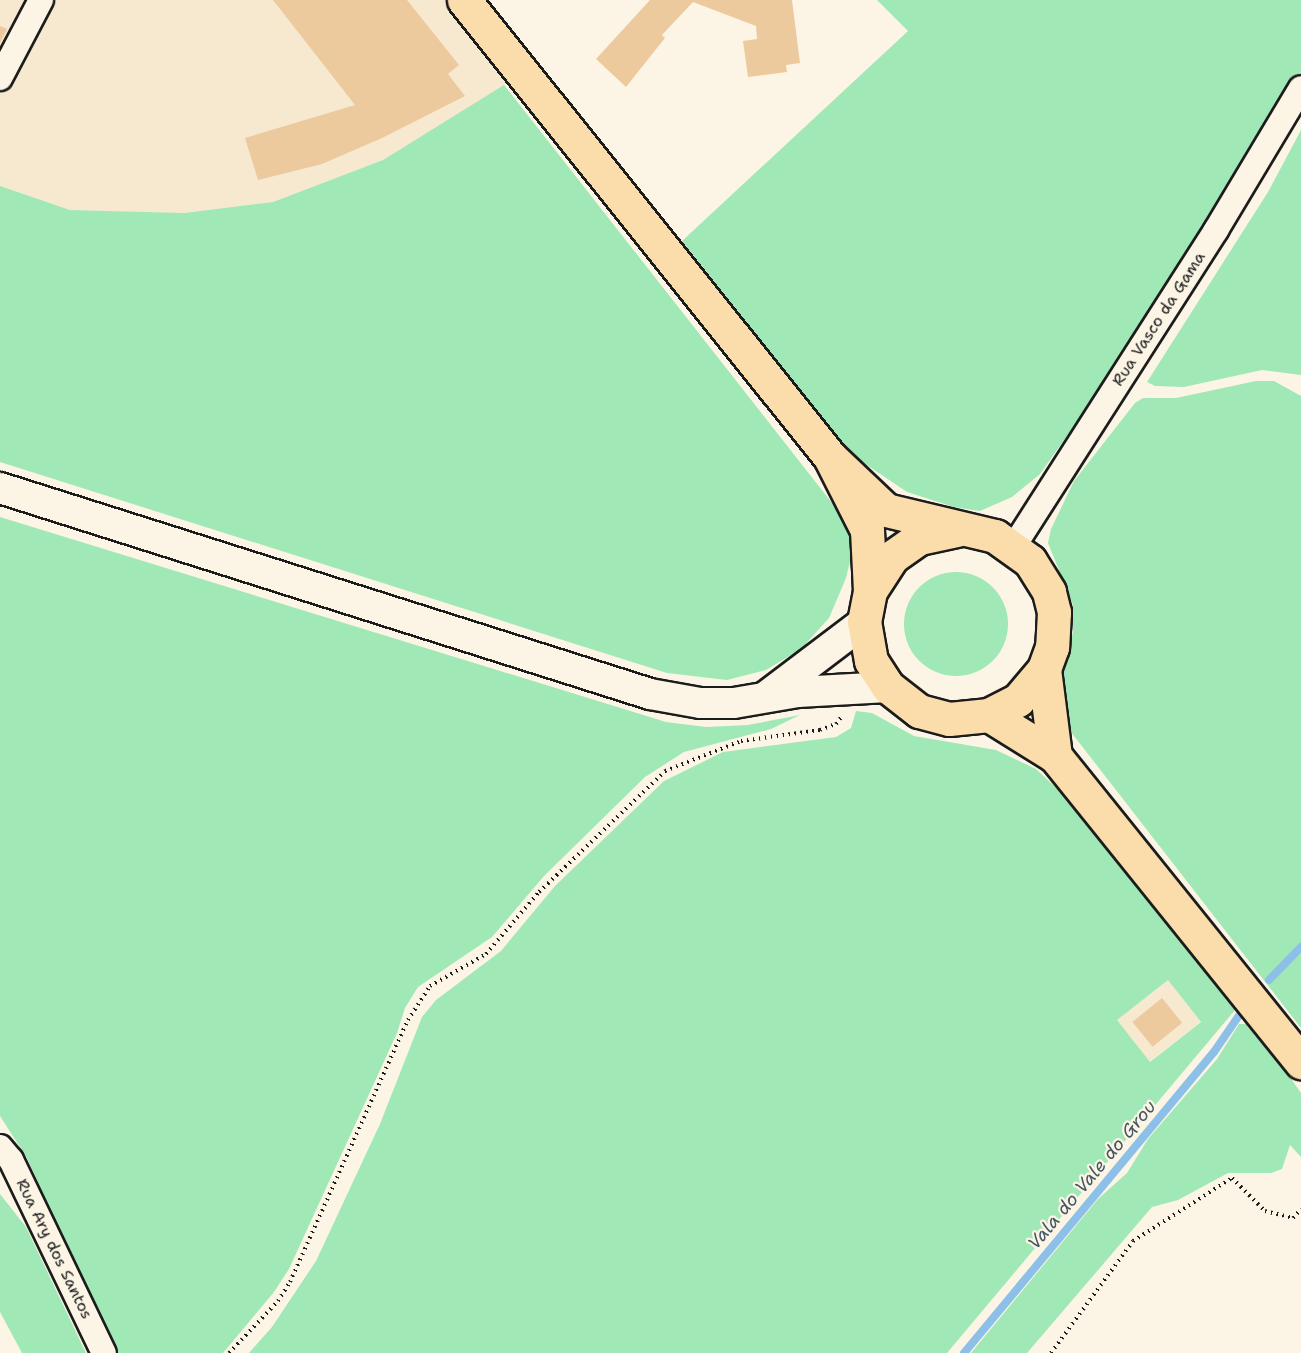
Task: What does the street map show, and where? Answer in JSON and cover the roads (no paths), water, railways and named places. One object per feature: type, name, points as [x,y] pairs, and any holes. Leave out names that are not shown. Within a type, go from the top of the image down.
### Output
[{"type":"main road","points":[[464,0],[830,457],[886,510],[995,536],[1014,546],[1030,561],[1049,592],[1054,612],[1052,647],[1044,669],[1018,700],[989,715],[949,719],[920,711],[888,687],[871,661],[867,607],[867,530],[830,457]]},
{"type":"main road","points":[[867,607],[892,557],[919,538],[959,529]]},
{"type":"main road","points":[[1044,669],[1055,756]]},
{"type":"main road","points":[[989,715],[1055,756],[1301,1062]]},
{"type":"street","points":[[0,78],[41,0]]},
{"type":"street","name":"Rua Vasco da Gama","points":[[1014,546],[1216,230],[1301,88]]},
{"type":"street","points":[[0,488],[650,694],[700,703],[734,703],[766,696],[842,688],[888,687]]},
{"type":"street","points":[[766,696],[867,607]]},
{"type":"street","name":"Rua Ary dos Santos","points":[[0,1147],[11,1161],[104,1353]]},
{"type":"waterway","name":"Vala do Vale do Grou","points":[[1269,980],[1301,947]]},
{"type":"waterway","name":"Vala do Vale do Grou","points":[[964,1353],[1214,1052],[1240,1014]]}]
